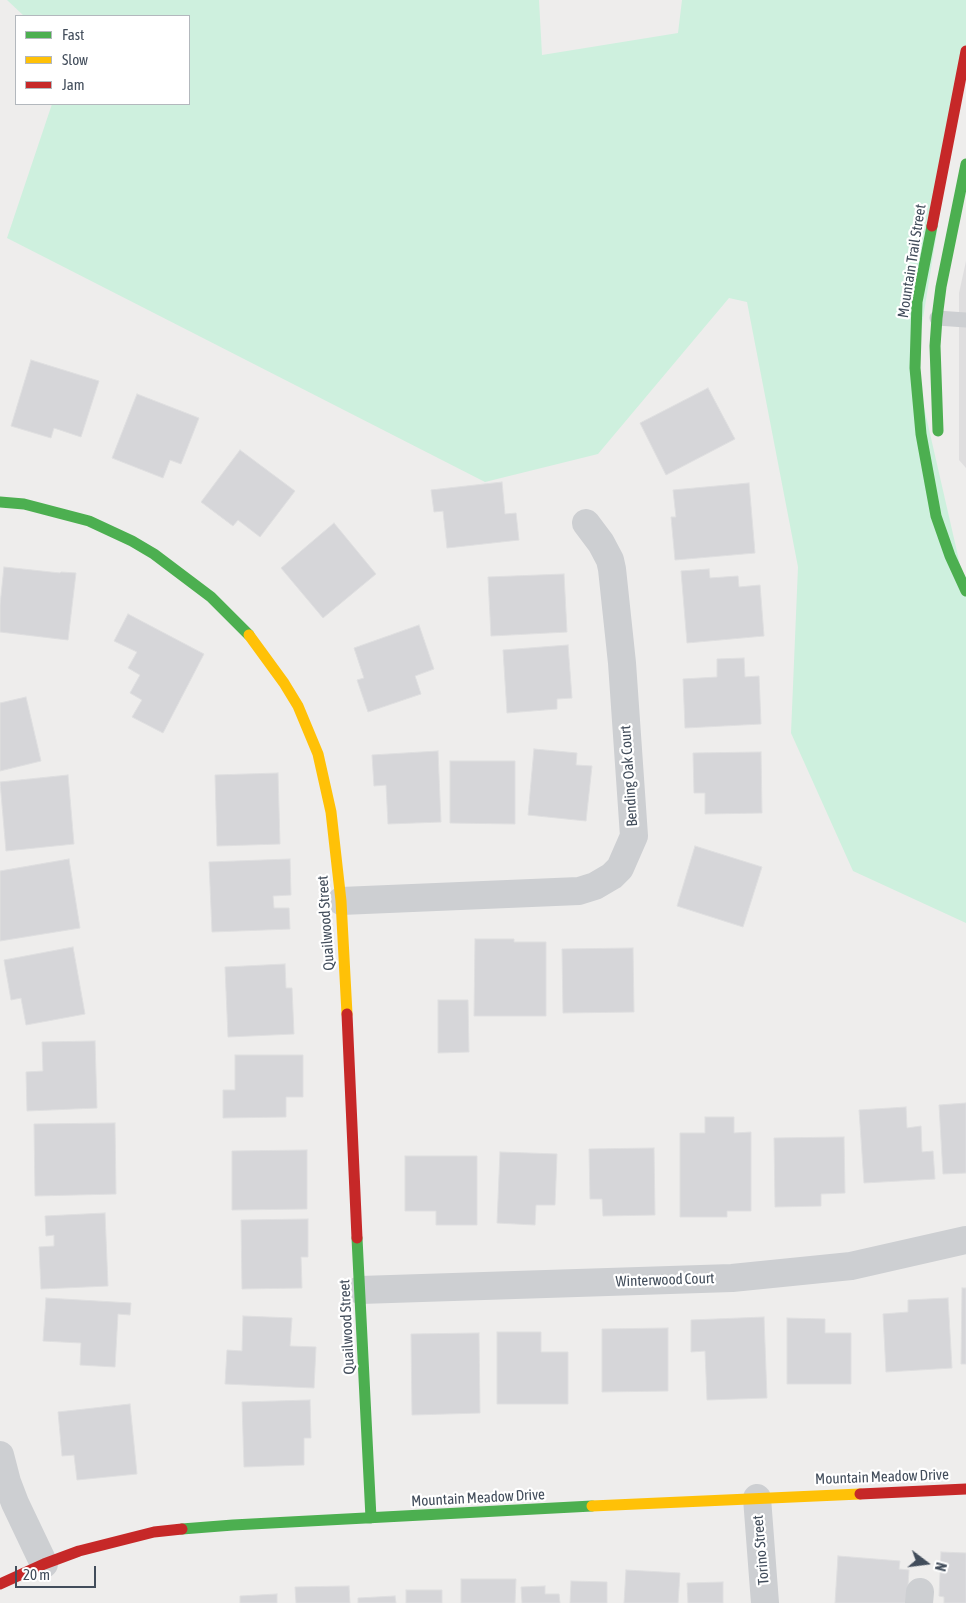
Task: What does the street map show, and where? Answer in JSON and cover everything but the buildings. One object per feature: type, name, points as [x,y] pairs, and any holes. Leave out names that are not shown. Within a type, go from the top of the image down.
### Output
[{"type":"street","name":"Mountain Trail Street","points":[[966,51],[917,302],[915,368],[921,434],[936,516],[958,553],[966,591]]},
{"type":"street","points":[[940,444],[937,424],[935,346],[937,318],[941,287],[966,164]]},
{"type":"street","name":"Quailwood Street","points":[[0,502],[24,504],[89,521],[132,541],[154,554],[211,597],[250,636],[284,683],[298,706],[318,754],[331,812],[341,901],[371,1518]]},
{"type":"street","name":"Bending Oak Court","points":[[341,901],[579,891],[595,886],[612,876],[620,868],[634,836],[622,663],[610,560],[586,523]]},
{"type":"street","name":"Winterwood Court","points":[[360,1290],[732,1278],[851,1266],[966,1240]]},
{"type":"street","points":[[0,1455],[15,1504],[44,1564]]},
{"type":"street","name":"Mountain Meadow Drive","points":[[0,1584],[79,1551],[154,1532],[232,1525],[966,1489]]},
{"type":"street","name":"Torino Street","points":[[756,1498],[765,1603]]},
{"type":"lane","points":[[937,318],[966,320]]},
{"type":"shaded area","points":[[966,261],[966,468],[959,460],[959,293]]},
{"type":"green space","points":[[7,0],[539,0],[542,55],[678,33],[682,0],[966,0],[966,51],[915,368],[966,591],[966,923],[853,871],[791,733],[798,567],[747,302],[729,298],[598,454],[485,482],[7,238],[52,105],[190,105],[190,15],[23,15]]},
{"type":"traffic: fast","points":[[938,431],[935,346],[937,318],[941,287],[966,164]]},
{"type":"traffic: fast","points":[[932,226],[917,302],[915,368],[921,434],[936,516],[950,556],[966,591]]},
{"type":"traffic: fast","points":[[0,502],[24,504],[89,521],[132,541],[154,554],[211,597],[249,635]]},
{"type":"traffic: fast","points":[[357,1238],[371,1518]]},
{"type":"traffic: fast","points":[[182,1529],[592,1506]]},
{"type":"traffic: slow","points":[[249,635],[284,683],[298,706],[318,754],[331,812],[341,901],[347,1014]]},
{"type":"traffic: slow","points":[[592,1506],[860,1494]]},
{"type":"traffic: jam","points":[[932,226],[966,51]]},
{"type":"traffic: jam","points":[[347,1014],[357,1238]]},
{"type":"traffic: jam","points":[[860,1494],[966,1489]]},
{"type":"traffic: jam","points":[[0,1584],[79,1551],[154,1532],[182,1529]]}]
